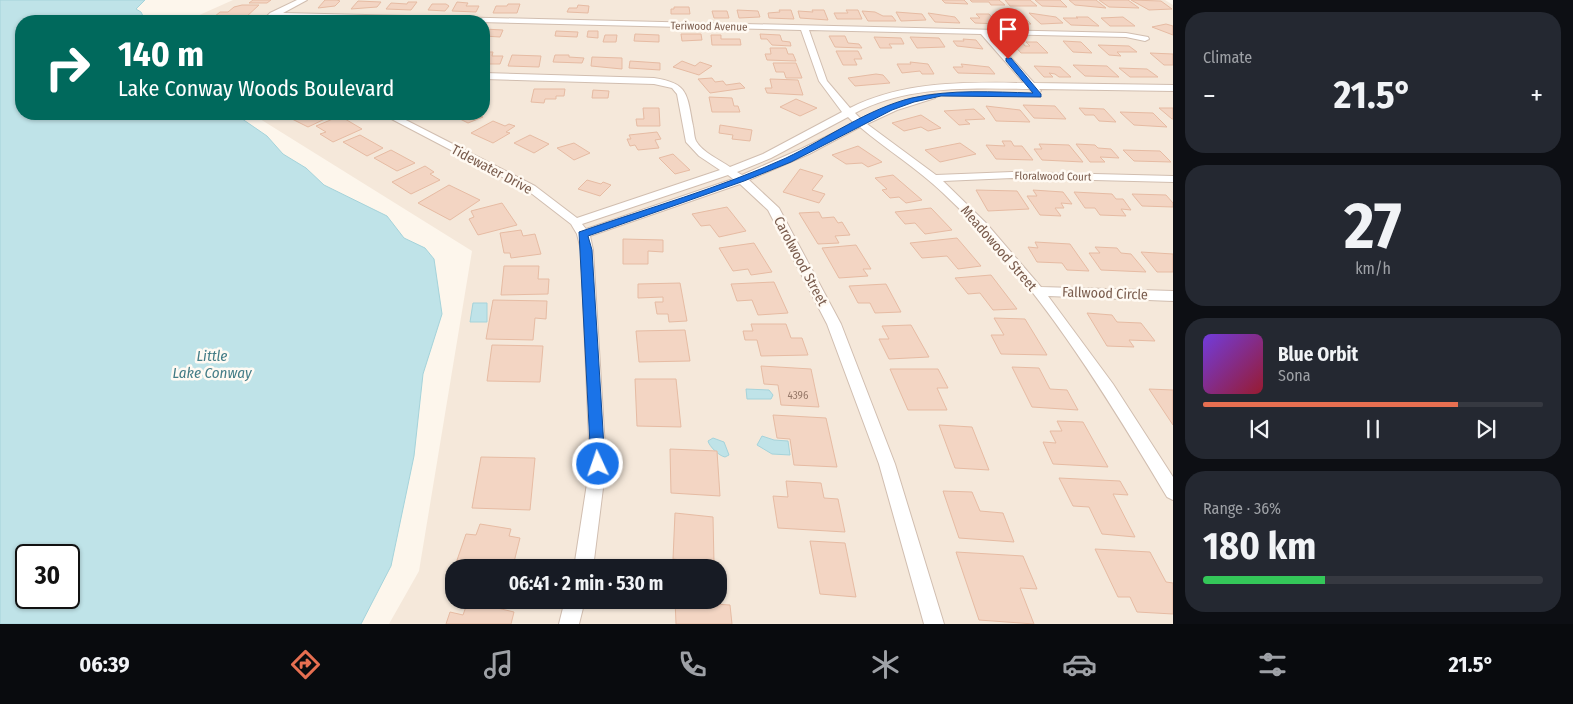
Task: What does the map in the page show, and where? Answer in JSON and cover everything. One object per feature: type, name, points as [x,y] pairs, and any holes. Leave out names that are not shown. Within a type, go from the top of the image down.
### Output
[{"type":"street","points":[[273,15],[303,0]]},
{"type":"street","name":"Teriwood Avenue","points":[[490,20],[1126,35],[1145,39]]},
{"type":"street","name":"Meadowood Street","points":[[804,28],[823,82],[848,112],[933,178],[982,226],[1037,291],[1100,376],[1170,484]]},
{"type":"street","points":[[984,32],[1036,91]]},
{"type":"street","name":"Carolwood Street","points":[[490,76],[668,83],[675,86],[682,94],[691,142],[735,175],[773,208],[834,324],[887,464],[934,624]]},
{"type":"street","points":[[579,228],[735,175],[848,112],[871,101],[902,92],[934,87],[973,85],[1036,91],[1173,96]]},
{"type":"street","points":[[579,228],[735,175],[788,160],[861,122],[912,100],[941,94],[1173,88]]},
{"type":"street","name":"Tidewater Drive","points":[[399,120],[532,188],[579,228]]},
{"type":"street","name":"Floralwood Court","points":[[933,178],[1012,175],[1173,179]]},
{"type":"street","points":[[579,228],[586,250],[598,464],[584,559]]},
{"type":"street","name":"Fallwood Circle","points":[[1037,291],[1173,296]]},
{"type":"street","points":[[569,624],[573,609]]},
{"type":"shaded area","points":[[233,0],[1165,0],[1173,5],[1173,624],[389,624],[419,571],[472,251],[262,120],[490,120],[490,15],[199,15]]},
{"type":"water","name":"Little Lake Conway","points":[[0,0],[145,0],[136,9],[142,15],[15,15],[15,120],[244,120],[267,136],[283,154],[306,168],[324,185],[387,216],[404,238],[425,248],[434,259],[442,314],[423,374],[414,456],[391,566],[361,624],[0,624]]},
{"type":"water","points":[[473,303],[487,303],[487,322],[470,322]]},
{"type":"water","points":[[746,389],[769,390],[773,395],[771,399],[747,399]]},
{"type":"water","points":[[762,436],[774,440],[788,441],[790,455],[772,454],[757,445]]},
{"type":"water","points":[[713,438],[724,442],[729,455],[725,457],[712,448],[708,441]]},
{"type":"building","points":[[253,0],[271,0],[267,3],[249,3]]},
{"type":"building","points":[[325,0],[340,1],[335,6],[318,8]]},
{"type":"building","points":[[942,0],[964,0],[968,4],[945,3]]},
{"type":"building","points":[[970,0],[999,0],[1005,5],[991,5],[989,2],[972,2]]},
{"type":"building","points":[[1005,0],[1030,0],[1037,6],[1010,6]]},
{"type":"building","points":[[1035,0],[1060,0],[1067,7],[1042,6]]},
{"type":"building","points":[[1069,0],[1096,0],[1106,8],[1075,5]]},
{"type":"building","points":[[1099,0],[1128,0],[1139,8],[1109,7]]},
{"type":"building","points":[[1131,0],[1161,1],[1172,9],[1149,10]]},
{"type":"building","points":[[358,1],[381,2],[377,7],[351,9]]},
{"type":"building","points":[[408,2],[417,2],[411,10],[386,9],[391,3],[407,4]]},
{"type":"building","points":[[457,2],[468,3],[466,6],[479,6],[476,12],[452,11]]},
{"type":"building","points":[[432,4],[446,4],[449,6],[445,11],[428,10]]},
{"type":"building","points":[[508,4],[520,4],[517,13],[493,13],[496,6],[507,6]]},
{"type":"building","points":[[259,5],[248,15],[216,15],[220,12],[228,12],[234,7]]},
{"type":"building","points":[[578,5],[589,6],[588,13],[567,12],[569,8],[577,8]]},
{"type":"building","points":[[674,7],[689,7],[690,14],[671,14],[671,9],[674,9]]},
{"type":"building","points":[[737,10],[758,11],[760,17],[739,18]]},
{"type":"building","points":[[779,10],[791,10],[794,19],[769,18],[768,13],[780,12]]},
{"type":"building","points":[[812,10],[824,10],[828,20],[800,18],[798,11],[813,12]]},
{"type":"building","points":[[846,10],[858,10],[862,19],[837,19],[834,13],[848,13]]},
{"type":"building","points":[[712,11],[727,11],[729,18],[714,18]]},
{"type":"building","points":[[862,11],[892,16],[896,21],[868,21]]},
{"type":"building","points":[[896,12],[922,14],[926,20],[901,21]]},
{"type":"building","points":[[928,13],[955,17],[960,23],[935,22]]},
{"type":"building","points":[[1029,13],[1056,17],[1063,23],[1041,24]]},
{"type":"building","points":[[976,14],[989,14],[998,24],[975,23],[970,18],[980,18]]},
{"type":"building","points":[[999,15],[1026,19],[1031,24],[1006,23]]},
{"type":"building","points":[[1076,17],[1088,17],[1099,26],[1071,25],[1063,18],[1078,18]]},
{"type":"building","points":[[1123,17],[1135,26],[1110,26],[1101,18]]},
{"type":"building","points":[[1166,24],[1173,26],[1173,35],[1152,27]]},
{"type":"building","points":[[490,29],[503,30],[500,37],[490,36]]},
{"type":"building","points":[[556,31],[578,32],[577,37],[555,36]]},
{"type":"building","points":[[588,31],[598,31],[598,38],[587,37]]},
{"type":"building","points":[[635,34],[659,35],[659,42],[634,41]]},
{"type":"building","points":[[681,34],[701,34],[702,40],[682,41]]},
{"type":"building","points":[[760,34],[780,35],[782,41],[790,42],[791,46],[772,45],[767,39],[761,39]]},
{"type":"building","points":[[605,35],[617,35],[616,42],[603,42]]},
{"type":"building","points":[[711,35],[721,35],[721,39],[740,39],[741,45],[712,45]]},
{"type":"building","points":[[829,36],[845,36],[848,43],[859,44],[862,48],[835,47]]},
{"type":"building","points":[[874,37],[901,38],[904,44],[889,44],[892,48],[880,48]]},
{"type":"building","points":[[910,37],[939,38],[945,47],[917,48]]},
{"type":"building","points":[[963,39],[976,40],[983,49],[957,46],[953,41],[964,41]]},
{"type":"building","points":[[1063,41],[1081,42],[1092,53],[1073,52]]},
{"type":"building","points":[[1011,42],[1022,42],[1025,46],[1030,46],[1026,42],[1037,42],[1048,53],[1021,53]]},
{"type":"building","points":[[1098,45],[1129,46],[1137,52],[1117,52],[1121,56],[1109,55]]},
{"type":"building","points":[[770,48],[786,48],[788,54],[793,54],[796,61],[767,60],[765,54],[771,54]]},
{"type":"building","points":[[836,51],[858,51],[862,59],[854,59],[857,65],[843,65]]},
{"type":"building","points":[[490,52],[493,52],[492,56],[503,56],[500,64],[490,64]]},
{"type":"building","points":[[1150,53],[1173,54],[1173,65],[1164,65]]},
{"type":"building","points":[[512,55],[541,56],[539,67],[508,66]]},
{"type":"building","points":[[555,55],[584,58],[582,63],[553,62]]},
{"type":"building","points":[[592,57],[622,58],[622,69],[591,66]]},
{"type":"building","points":[[630,61],[660,63],[660,70],[629,68]]},
{"type":"building","points":[[682,61],[695,66],[700,62],[712,66],[699,75],[673,67]]},
{"type":"building","points":[[910,62],[928,64],[934,74],[922,74],[920,71],[902,73],[897,64],[911,64]]},
{"type":"building","points":[[773,63],[796,63],[802,78],[786,78],[784,72],[776,72]]},
{"type":"building","points":[[961,64],[989,67],[995,74],[958,73],[953,67],[963,67]]},
{"type":"building","points":[[1073,65],[1107,66],[1119,77],[1085,76]]},
{"type":"building","points":[[1034,66],[1060,67],[1071,77],[1059,77],[1049,73],[1053,77],[1044,77]]},
{"type":"building","points":[[1119,68],[1147,69],[1158,77],[1130,77]]},
{"type":"building","points":[[876,74],[883,75],[890,83],[855,86],[848,78]]},
{"type":"building","points":[[712,78],[715,82],[723,81],[726,85],[740,83],[745,88],[710,93],[698,79]]},
{"type":"building","points":[[770,79],[798,80],[803,95],[767,93],[765,88],[772,88]]},
{"type":"building","points":[[534,89],[565,89],[564,96],[556,96],[556,99],[545,99],[544,103],[531,102]]},
{"type":"building","points":[[593,90],[609,91],[608,98],[592,98]]},
{"type":"building","points":[[709,97],[732,98],[734,106],[738,106],[740,112],[712,112]]},
{"type":"building","points":[[796,99],[817,108],[800,116],[780,107]]},
{"type":"building","points":[[1023,105],[1055,106],[1066,119],[1034,118]]},
{"type":"building","points":[[986,106],[1020,110],[1030,122],[996,121]]},
{"type":"building","points":[[643,108],[659,108],[660,126],[637,126],[636,119],[644,119]]},
{"type":"building","points":[[1079,108],[1104,109],[1116,122],[1099,121],[1094,115],[1085,115]]},
{"type":"building","points":[[1159,108],[1173,108],[1173,119],[1172,119]]},
{"type":"building","points":[[974,109],[985,119],[965,120],[970,124],[959,125],[944,111]]},
{"type":"building","points":[[1120,112],[1153,113],[1167,127],[1134,125]]},
{"type":"building","points":[[921,115],[941,128],[928,131],[921,127],[904,131],[892,123]]},
{"type":"building","points":[[294,120],[323,120],[308,127]]},
{"type":"building","points":[[330,120],[347,120],[362,129],[333,142],[320,134],[326,132],[316,126]]},
{"type":"building","points":[[462,120],[476,120],[468,123]]},
{"type":"building","points":[[493,121],[505,126],[509,124],[515,126],[506,132],[510,133],[493,143],[471,133]]},
{"type":"building","points":[[720,125],[752,130],[750,141],[732,139],[733,135],[719,133]]},
{"type":"building","points":[[657,132],[661,139],[655,140],[659,148],[638,150],[635,145],[630,146],[627,139],[631,139],[629,135]]},
{"type":"building","points":[[360,135],[383,148],[367,156],[343,142]]},
{"type":"building","points":[[530,135],[549,144],[534,153],[514,143]]},
{"type":"building","points":[[1002,141],[1011,141],[1014,146],[1022,146],[1033,160],[996,159],[986,145],[1005,146]]},
{"type":"building","points":[[574,143],[590,153],[574,160],[557,148]]},
{"type":"building","points":[[960,143],[976,154],[940,162],[925,150]]},
{"type":"building","points":[[1039,144],[1069,145],[1083,162],[1042,160],[1034,149],[1042,149]]},
{"type":"building","points":[[1076,144],[1095,145],[1098,148],[1111,149],[1119,158],[1100,157],[1105,162],[1090,162]]},
{"type":"building","points":[[858,146],[882,162],[868,167],[862,163],[846,164],[832,155]]},
{"type":"building","points":[[391,150],[415,163],[397,171],[374,158]]},
{"type":"building","points":[[1123,150],[1160,151],[1171,162],[1134,161]]},
{"type":"building","points":[[673,154],[690,170],[675,174],[659,158]]},
{"type":"building","points":[[425,166],[434,172],[430,174],[440,180],[411,194],[392,182]]},
{"type":"building","points":[[800,169],[823,176],[812,190],[825,194],[819,203],[783,192]]},
{"type":"building","points":[[893,175],[922,200],[906,203],[899,197],[890,198],[882,190],[887,189],[875,178]]},
{"type":"building","points":[[587,180],[611,185],[600,196],[578,189]]},
{"type":"building","points":[[449,185],[480,200],[450,220],[418,203]]},
{"type":"building","points":[[976,190],[1017,191],[1029,209],[988,211]]},
{"type":"building","points":[[1033,190],[1063,192],[1072,204],[1061,203],[1064,208],[1055,208],[1061,216],[1040,215],[1027,196],[1037,196]]},
{"type":"building","points":[[1074,192],[1112,194],[1116,199],[1123,199],[1131,210],[1121,209],[1126,216],[1100,215],[1095,208],[1085,208]]},
{"type":"building","points":[[1132,194],[1166,195],[1173,203],[1173,207],[1142,206]]},
{"type":"building","points":[[502,203],[517,225],[478,235],[469,219],[474,217],[471,211]]},
{"type":"building","points":[[727,207],[746,231],[719,237],[710,225],[701,226],[692,214]]},
{"type":"building","points":[[931,208],[952,230],[925,234],[915,223],[905,224],[895,212]]},
{"type":"building","points":[[819,212],[822,218],[834,217],[838,223],[842,222],[850,235],[835,236],[839,243],[818,244],[799,213]]},
{"type":"building","points":[[521,230],[523,236],[535,234],[541,254],[511,258],[510,253],[504,253],[500,233]]},
{"type":"building","points":[[957,238],[981,266],[958,269],[947,256],[922,258],[910,243]]},
{"type":"building","points":[[623,239],[663,240],[663,252],[648,251],[648,264],[623,264]]},
{"type":"building","points":[[1035,242],[1070,244],[1089,271],[1067,270],[1062,263],[1037,262],[1028,247],[1038,248]]},
{"type":"building","points":[[754,243],[772,272],[751,275],[748,269],[733,271],[719,248]]},
{"type":"building","points":[[856,245],[871,269],[863,269],[868,276],[839,278],[822,248]]},
{"type":"building","points":[[1095,247],[1117,248],[1121,253],[1131,254],[1146,272],[1101,270],[1089,253],[1100,253]]},
{"type":"building","points":[[1141,252],[1173,254],[1173,272],[1157,272]]},
{"type":"building","points":[[504,266],[539,266],[538,279],[549,279],[548,294],[501,295]]},
{"type":"building","points":[[991,275],[1017,309],[993,310],[980,293],[968,294],[955,278]]},
{"type":"building","points":[[774,282],[788,313],[758,315],[752,300],[737,301],[731,284]]},
{"type":"building","points":[[680,283],[687,321],[669,322],[668,314],[657,314],[655,302],[663,302],[663,297],[638,298],[638,284]]},
{"type":"building","points":[[886,284],[901,312],[875,313],[870,303],[858,303],[849,286]]},
{"type":"building","points":[[493,300],[547,301],[546,319],[535,318],[533,340],[486,339]]},
{"type":"building","points":[[1087,313],[1112,315],[1117,322],[1141,323],[1155,341],[1129,340],[1134,347],[1107,346]]},
{"type":"building","points":[[994,318],[1025,319],[1047,355],[1001,354],[991,335],[1004,335]]},
{"type":"building","points":[[751,324],[786,324],[791,338],[802,338],[808,355],[761,356],[757,340],[745,340],[743,331],[753,331]]},
{"type":"building","points":[[911,325],[929,357],[889,359],[879,339],[889,339],[882,326]]},
{"type":"building","points":[[685,330],[690,361],[639,362],[636,331]]},
{"type":"building","points":[[492,345],[543,346],[540,382],[487,381]]},
{"type":"building","points":[[761,366],[811,369],[819,407],[781,405],[778,385],[764,384]]},
{"type":"building","points":[[1012,367],[1039,368],[1050,389],[1067,390],[1078,410],[1032,407]]},
{"type":"building","points":[[890,369],[938,369],[948,388],[937,388],[947,410],[908,410]]},
{"type":"building","points":[[635,379],[676,379],[681,427],[637,426]]},
{"type":"building","points":[[1149,389],[1173,390],[1173,425]]},
{"type":"building","points":[[773,415],[826,418],[837,467],[794,465],[790,439],[777,438]]},
{"type":"building","points":[[1057,421],[1083,422],[1108,467],[1053,464],[1043,442],[1056,443],[1050,431],[1062,431]]},
{"type":"building","points":[[939,425],[972,427],[989,470],[955,468]]},
{"type":"building","points":[[670,449],[717,451],[720,496],[671,493]]},
{"type":"building","points":[[481,457],[535,458],[530,510],[472,508]]},
{"type":"building","points":[[1059,478],[1120,481],[1128,495],[1113,494],[1135,537],[1102,534],[1089,507],[1073,506]]},
{"type":"building","points":[[786,481],[821,483],[824,498],[838,499],[845,532],[778,528],[773,496],[788,497]]},
{"type":"building","points":[[943,491],[972,492],[980,511],[1003,513],[1014,542],[959,538]]},
{"type":"building","points":[[675,513],[713,517],[714,559],[673,559]]},
{"type":"building","points":[[480,524],[511,529],[509,536],[520,538],[515,559],[457,559],[466,534],[476,535]]},
{"type":"building","points":[[810,541],[845,543],[856,597],[820,594]]},
{"type":"building","points":[[1095,549],[1150,552],[1166,582],[1173,583],[1173,614],[1137,612],[1130,597],[1118,597]]},
{"type":"building","points":[[956,552],[1023,556],[1037,589],[1020,588],[1034,624],[979,620]]},
{"type":"building","points":[[727,605],[730,605],[732,624],[676,624],[675,609],[727,609]]},
{"type":"building","points":[[465,609],[501,609],[514,612],[511,624],[446,624],[450,612],[463,615]]},
{"type":"route","points":[[598,464],[586,250],[583,234],[741,179],[788,160],[861,122],[912,100],[941,94],[1039,95],[1008,59]]}]
